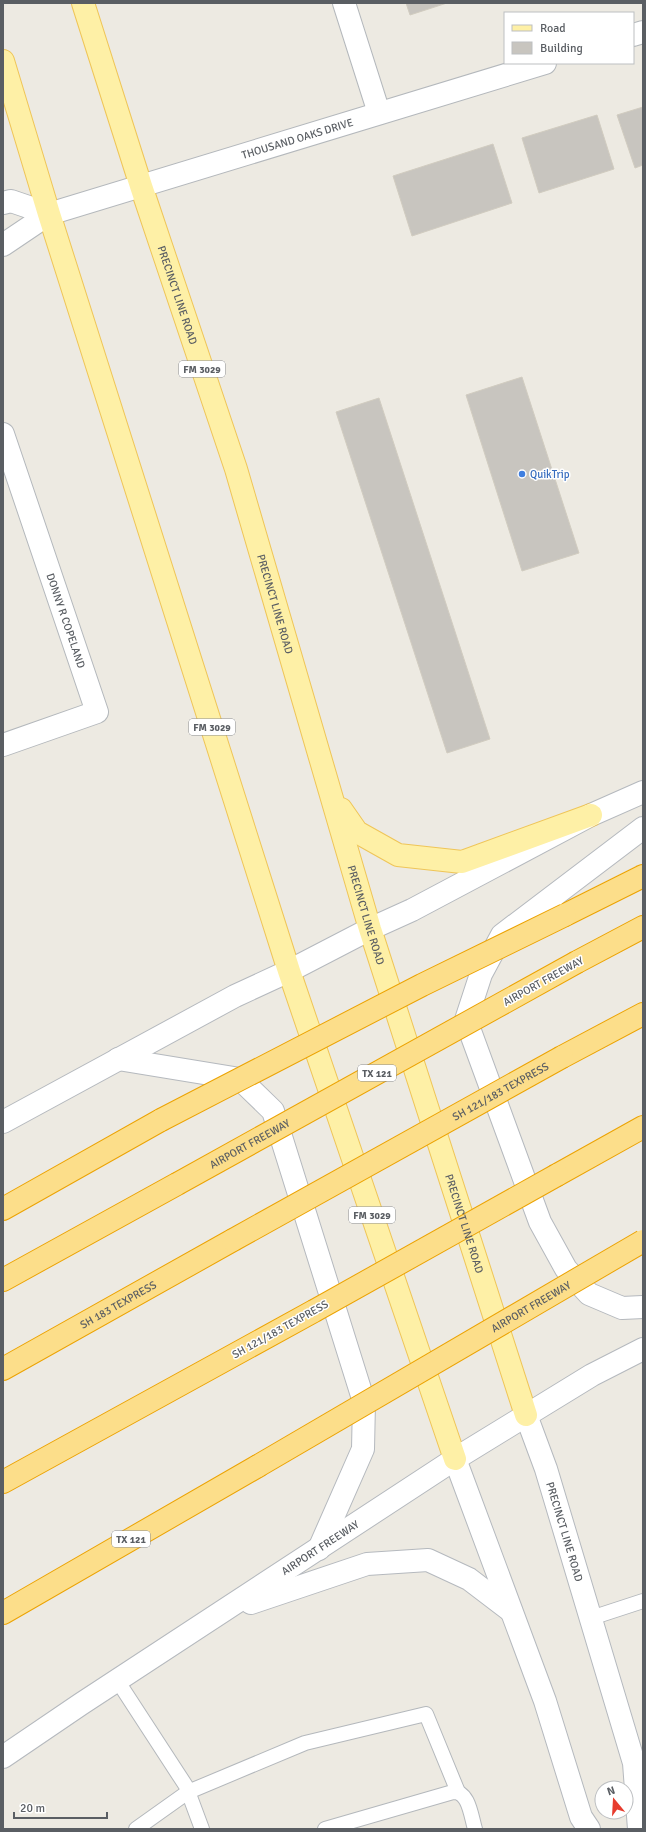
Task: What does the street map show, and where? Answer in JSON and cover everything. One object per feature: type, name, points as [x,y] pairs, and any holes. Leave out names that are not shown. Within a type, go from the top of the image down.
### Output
[{"type":"highway","points":[[3,1209],[161,1120],[422,984],[643,876]]},
{"type":"highway","name":"AIRPORT FREEWAY","points":[[3,1280],[577,962],[643,927]]},
{"type":"highway","name":"SH 121/183 TEXPRESS","points":[[233,1240],[562,1057],[643,1014]]},
{"type":"highway","name":"SH 121/183 TEXPRESS","points":[[3,1482],[314,1311],[643,1127]]},
{"type":"highway","name":"SH 183 TEXPRESS","points":[[3,1369],[233,1240]]},
{"type":"highway","name":"AIRPORT FREEWAY","points":[[3,1613],[643,1241]]},
{"type":"main road","name":"PRECINCT LINE ROAD","points":[[83,3],[141,186],[236,469],[370,929],[526,1415],[546,1469],[634,1763],[638,1829]]},
{"type":"main road","points":[[344,3],[379,113]]},
{"type":"main road","name":"FM 3029","points":[[3,61],[49,214],[289,971],[455,1459]]},
{"type":"main road","name":"THOUSAND OAKS DRIVE","points":[[3,245],[49,214],[542,64]]},
{"type":"main road","points":[[3,203],[11,201],[49,214]]},
{"type":"main road","name":"DONNY R COPELAND","points":[[3,434],[97,712],[3,745]]},
{"type":"main road","points":[[331,795],[357,832],[398,855],[462,862],[591,815],[643,792]]},
{"type":"main road","points":[[3,1122],[235,996],[289,971],[370,929],[412,910],[591,815]]},
{"type":"main road","points":[[643,828],[502,935],[481,974],[466,1020],[540,1222],[566,1269],[589,1294],[622,1308],[643,1307]]},
{"type":"main road","points":[[118,1059],[240,1079],[273,1111],[364,1402],[363,1448],[319,1549]]},
{"type":"main road","name":"AIRPORT FREEWAY","points":[[3,1757],[117,1680],[455,1459],[592,1375],[643,1349]]},
{"type":"main road","points":[[455,1459],[545,1700],[582,1817],[589,1829]]},
{"type":"main road","points":[[221,1613],[367,1564],[428,1560],[469,1579],[511,1611]]},
{"type":"lane","points":[[591,1618],[643,1601]]},
{"type":"lane","points":[[117,1680],[188,1792],[202,1829]]},
{"type":"lane","points":[[136,1829],[188,1792],[305,1743],[426,1714],[458,1792]]},
{"type":"lane","points":[[325,1829],[453,1792],[458,1792],[465,1796],[476,1829]]},
{"type":"building","points":[[406,3],[447,3],[410,15]]},
{"type":"building","points":[[643,107],[643,165],[635,168],[617,115]]},
{"type":"building","points":[[597,115],[614,169],[539,193],[522,138]]},
{"type":"building","points":[[493,144],[512,203],[412,236],[393,176]]},
{"type":"building","name":"QuikTrip","points":[[522,377],[579,553],[522,571],[466,395]]},
{"type":"building","points":[[379,398],[490,739],[447,753],[336,412]]},
{"type":"place","name":"QuikTrip","points":[[522,474]]}]
